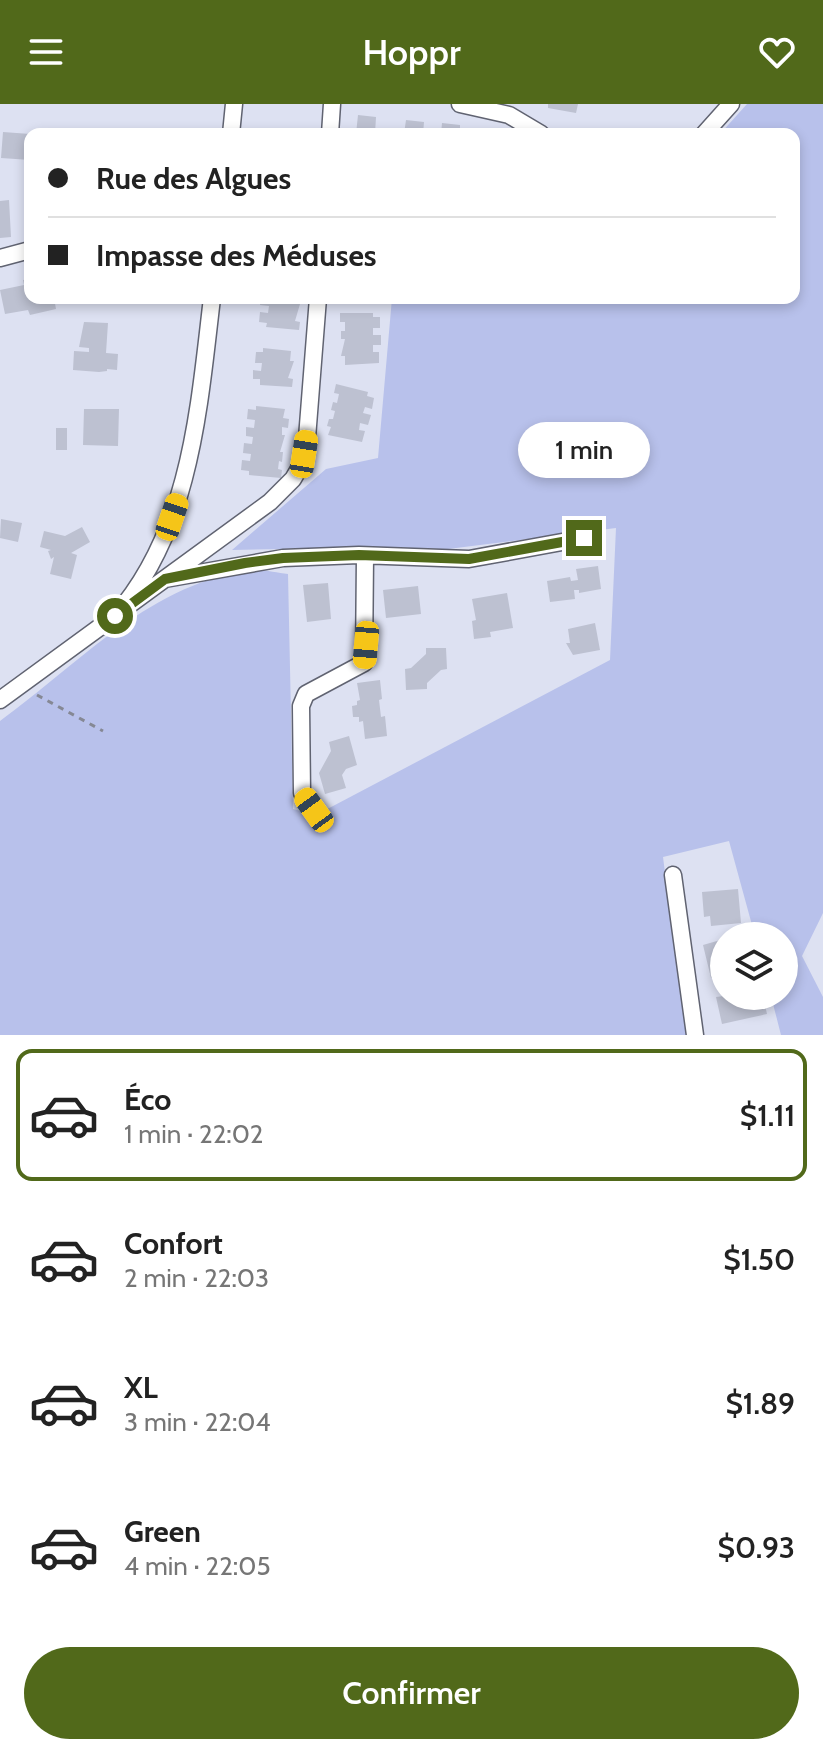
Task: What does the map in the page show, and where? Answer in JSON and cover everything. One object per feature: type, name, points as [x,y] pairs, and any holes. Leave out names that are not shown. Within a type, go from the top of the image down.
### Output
[{"type":"street","points":[[232,128],[234,104]]},
{"type":"street","points":[[330,128],[332,104]]},
{"type":"street","points":[[460,104],[509,115],[531,128]]},
{"type":"street","points":[[709,128],[731,104]]},
{"type":"street","points":[[0,258],[24,252]]},
{"type":"street","points":[[115,616],[128,601],[152,560],[182,487],[195,432],[211,304]]},
{"type":"street","points":[[0,700],[270,502],[293,479],[300,467],[307,438],[318,304]]},
{"type":"street","points":[[165,579],[283,558],[365,556],[469,559],[584,538]]},
{"type":"street","points":[[314,810],[302,793],[301,706],[306,694],[364,663],[365,556]]},
{"type":"street","points":[[673,875],[695,1035]]},
{"type":"path","points":[[20,685],[103,731]]},
{"type":"shaded area","points":[[747,104],[823,104],[823,913],[802,956],[823,997],[823,1035],[781,1035],[775,1010],[798,1010],[798,922],[751,922],[729,841],[663,857],[686,1035],[0,1035],[0,721],[151,607],[184,589],[220,577],[257,570],[288,574],[293,809],[316,815],[610,660],[616,528],[440,550],[391,547],[232,550],[326,469],[378,458],[391,304],[800,304],[800,128],[725,128]]},
{"type":"building","points":[[548,104],[578,104],[576,113],[548,108]]},
{"type":"building","points":[[358,115],[376,117],[375,128],[357,128]]},
{"type":"building","points":[[406,120],[424,122],[424,128],[405,128]]},
{"type":"building","points":[[442,123],[460,125],[460,128],[442,128]]},
{"type":"building","points":[[3,132],[24,134],[24,160],[1,158]]},
{"type":"building","points":[[9,200],[11,237],[0,238],[0,201]]},
{"type":"building","points":[[24,285],[24,304],[55,304],[56,309],[30,315],[28,310],[5,314],[0,290]]},
{"type":"building","points":[[300,304],[295,321],[300,322],[299,330],[266,327],[267,323],[259,322],[260,312],[268,313],[269,306],[260,305]]},
{"type":"building","points":[[340,313],[373,313],[373,317],[380,317],[380,328],[373,328],[373,335],[381,335],[381,345],[373,345],[373,352],[379,352],[379,363],[345,365],[345,356],[341,356],[345,339],[341,339],[341,331],[345,331],[345,322],[340,322]]},
{"type":"building","points":[[84,322],[108,323],[106,353],[118,354],[117,370],[73,370],[74,351],[89,352],[89,348],[79,347]]},
{"type":"building","points":[[263,348],[291,351],[290,361],[294,361],[288,378],[293,379],[292,387],[260,385],[260,379],[253,379],[253,370],[261,371],[262,363],[255,363],[256,352],[263,352]]},
{"type":"building","points":[[336,384],[368,392],[367,396],[374,398],[372,409],[365,407],[363,413],[371,415],[368,425],[360,423],[359,430],[365,431],[362,442],[328,435],[331,427],[327,426],[329,419],[333,419],[335,411],[331,410],[333,402],[337,403],[339,394],[334,393]]},
{"type":"building","points":[[256,406],[285,409],[283,418],[289,419],[288,428],[282,427],[282,435],[285,435],[280,452],[283,452],[282,462],[279,461],[278,469],[282,470],[281,478],[249,475],[249,471],[241,470],[242,460],[250,461],[251,454],[243,453],[244,443],[252,444],[253,437],[246,436],[246,427],[254,428],[255,420],[247,419],[248,409],[256,410]]},
{"type":"building","points":[[84,409],[119,409],[118,446],[83,445]]},
{"type":"building","points":[[56,428],[67,428],[67,450],[56,450]]},
{"type":"building","points":[[1,519],[22,523],[18,542],[0,538]]},
{"type":"building","points":[[82,527],[90,542],[71,553],[77,555],[71,579],[50,574],[54,557],[51,559],[48,551],[51,550],[40,547],[44,531],[65,536]]},
{"type":"building","points":[[598,566],[601,589],[579,593],[579,590],[574,590],[575,599],[550,602],[547,581],[570,577],[571,581],[578,580],[576,569]]},
{"type":"building","points":[[328,583],[331,619],[307,622],[303,585]]},
{"type":"building","points":[[418,586],[421,614],[386,618],[383,590]]},
{"type":"building","points":[[507,593],[513,628],[490,632],[491,637],[474,639],[472,621],[476,620],[472,599]]},
{"type":"building","points":[[595,623],[600,650],[573,655],[566,643],[570,643],[568,629]]},
{"type":"building","points":[[426,648],[446,648],[447,669],[441,670],[427,683],[427,689],[406,690],[405,669],[411,668],[426,654]]},
{"type":"building","points":[[380,680],[381,717],[385,716],[387,736],[365,739],[363,721],[359,722],[359,717],[353,717],[352,706],[360,700],[357,683]]},
{"type":"building","points":[[349,736],[357,765],[346,769],[342,775],[346,788],[325,794],[319,773],[331,751],[329,742]]},
{"type":"building","points":[[738,889],[741,922],[711,922],[710,916],[704,917],[702,892]]},
{"type":"building","points":[[710,943],[710,974],[703,945]]},
{"type":"building","points":[[719,1010],[766,1010],[767,1014],[722,1024]]},
{"type":"route","points":[[115,616],[165,579],[245,563],[359,555],[469,559],[584,538]]}]
